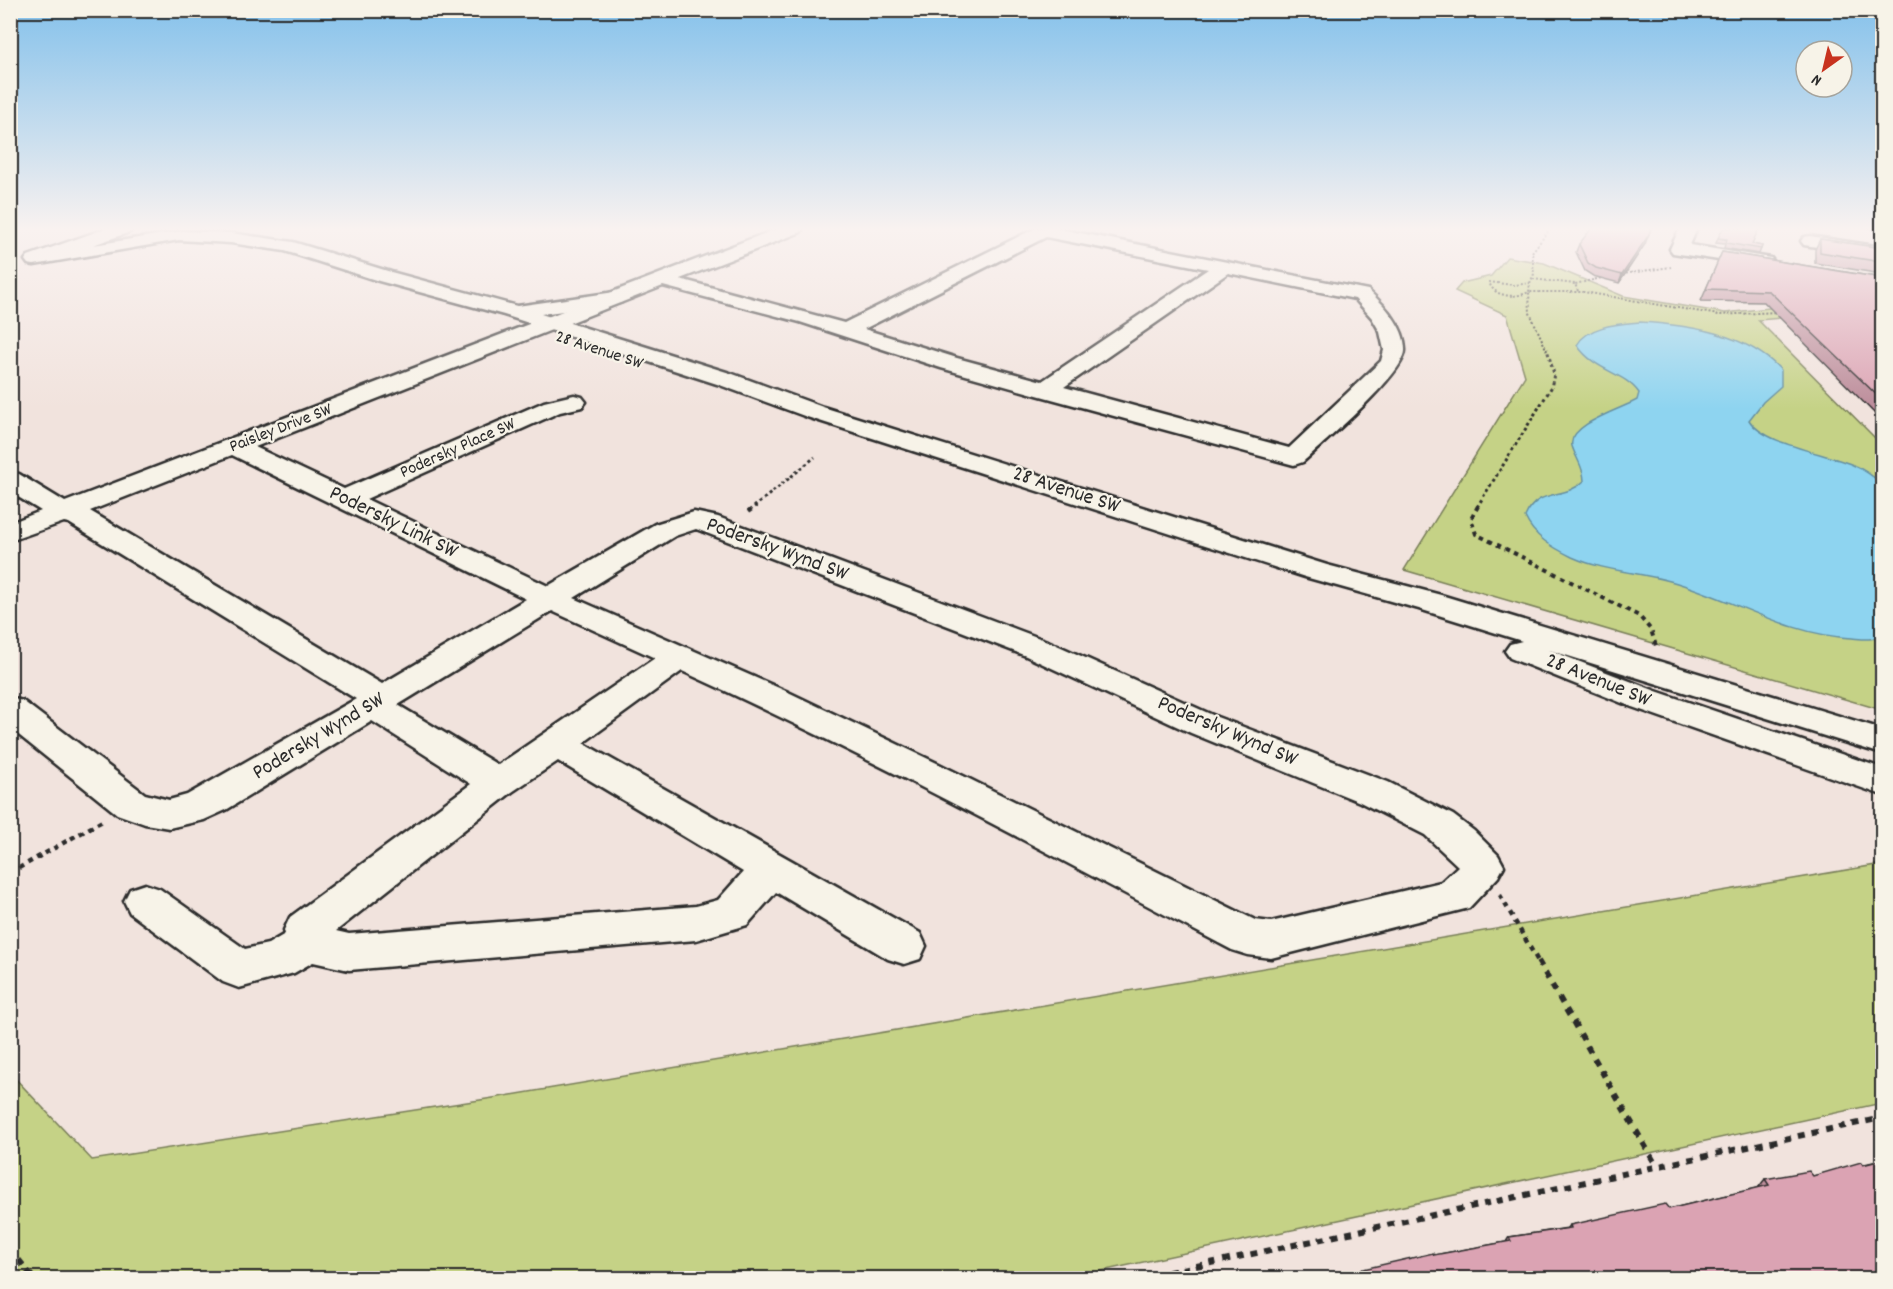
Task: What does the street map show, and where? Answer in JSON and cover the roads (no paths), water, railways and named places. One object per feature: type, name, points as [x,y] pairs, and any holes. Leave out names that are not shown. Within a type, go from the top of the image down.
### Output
[{"type":"street","name":"28 Avenue SW","points":[[409,288],[422,294],[542,327],[674,375],[815,412],[1316,571],[1441,605],[1882,742]]},
{"type":"street","name":"28 Avenue SW","points":[[432,288],[511,311],[542,327]]},
{"type":"street","points":[[511,311],[615,298],[641,288]]},
{"type":"street","points":[[692,288],[846,330],[949,363],[1045,390],[1294,457],[1301,454],[1382,374],[1393,360],[1394,342],[1389,326],[1361,294],[1331,288]]},
{"type":"street","points":[[846,330],[930,288]]},
{"type":"street","points":[[1045,390],[1193,288]]},
{"type":"street","name":"Paisley Drive SW","points":[[10,533],[615,298]]},
{"type":"street","name":"Podersky Place SW","points":[[344,499],[552,407],[574,402]]},
{"type":"street","name":"Podersky Link SW","points":[[235,447],[550,599],[774,699],[926,773],[1248,937],[1271,940],[1454,896],[1483,866]]},
{"type":"street","points":[[10,480],[63,513],[78,516],[93,525],[377,702],[498,783]]},
{"type":"street","name":"Podersky Wynd SW","points":[[10,709],[131,804],[150,813],[175,815],[197,808],[679,524],[694,520],[727,530],[1038,649],[1204,725],[1374,792],[1439,825],[1460,842],[1483,866]]},
{"type":"street","name":"28 Avenue SW","points":[[1316,571],[1644,699],[1882,782]]},
{"type":"street","points":[[308,943],[306,930],[498,783],[679,657]]},
{"type":"street","points":[[557,744],[904,946]]},
{"type":"street","points":[[145,901],[239,969],[278,960],[308,943],[349,952],[696,923],[732,913],[771,869]]},
{"type":"water","points":[[1640,322],[1716,333],[1751,347],[1767,357],[1781,370],[1781,386],[1763,402],[1749,420],[1757,429],[1782,442],[1859,468],[1882,484],[1882,635],[1864,639],[1804,630],[1693,588],[1584,562],[1551,545],[1533,530],[1525,517],[1530,507],[1544,497],[1568,491],[1584,481],[1572,446],[1573,438],[1578,431],[1597,418],[1637,400],[1639,393],[1626,380],[1592,361],[1577,345],[1582,338],[1596,329]]}]
